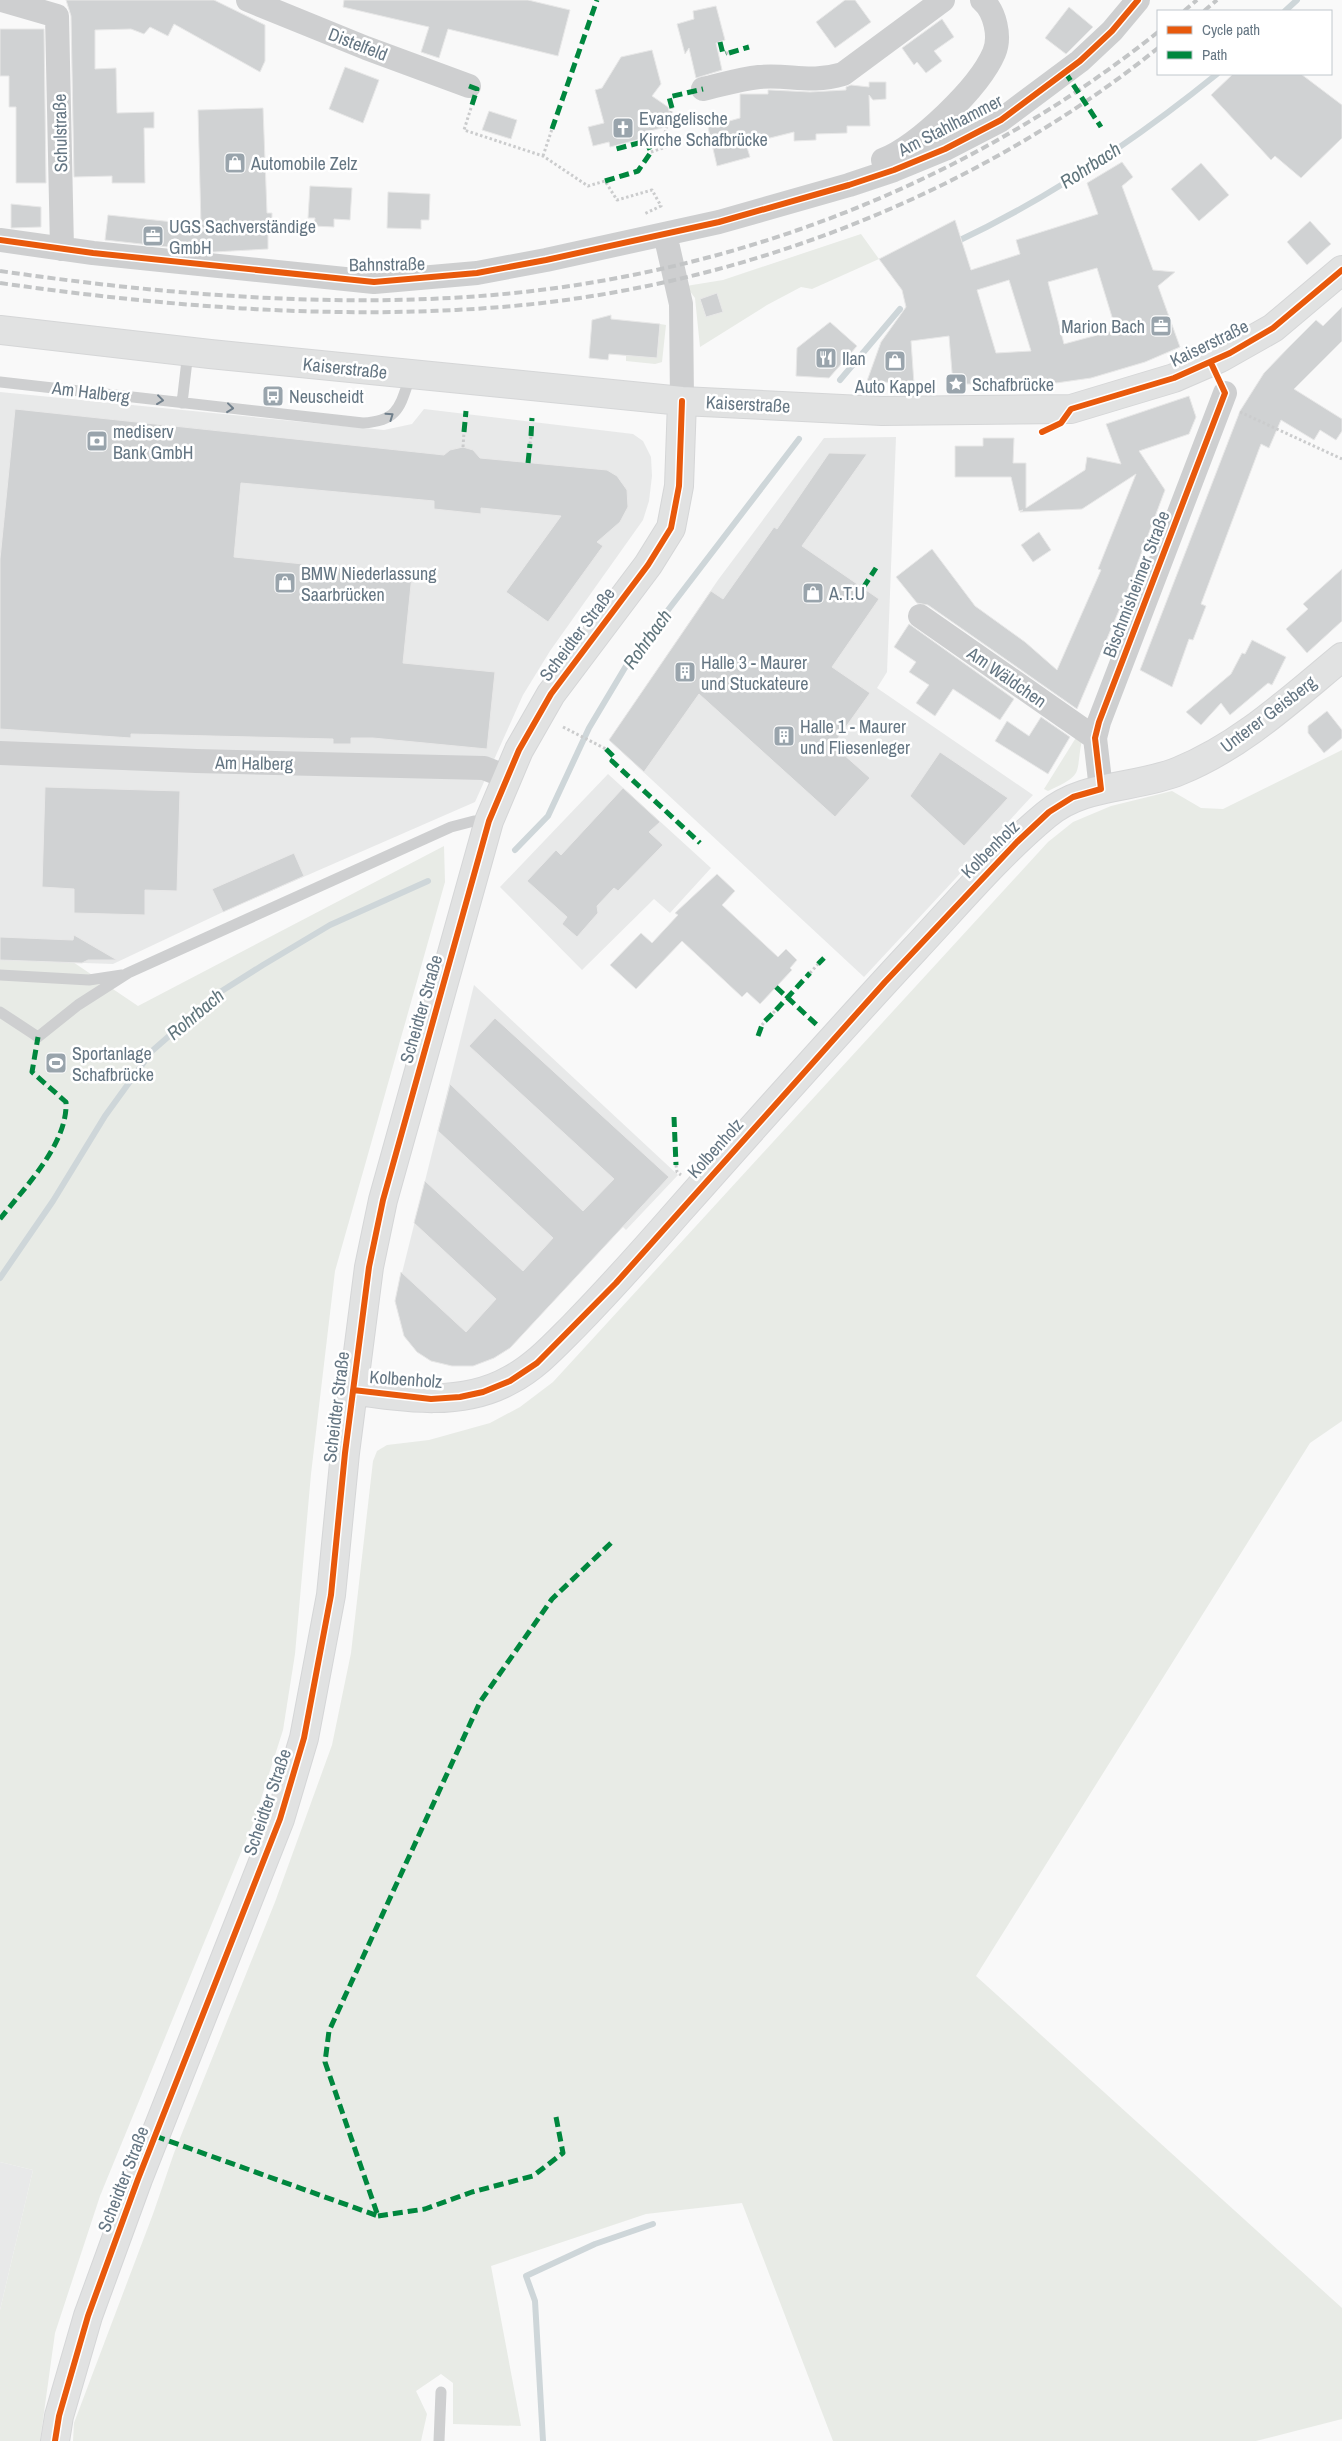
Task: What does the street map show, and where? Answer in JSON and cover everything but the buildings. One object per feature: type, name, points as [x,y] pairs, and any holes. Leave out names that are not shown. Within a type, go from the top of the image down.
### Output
[{"type":"main road","name":"Kaiserstraße","points":[[0,330],[188,352],[682,401],[882,411],[1071,409],[1174,378],[1220,358],[1272,328],[1342,270]]},
{"type":"main road","name":"Scheidter Straße","points":[[55,2441],[59,2416],[88,2316],[125,2213],[280,1819],[304,1738],[331,1595],[353,1390],[369,1267],[383,1200],[489,821],[531,726],[551,694],[648,565],[671,528],[679,486],[682,401]]},
{"type":"main road","name":"Unterer Geisberg","points":[[1048,812],[1073,797],[1164,776],[1215,754],[1255,728],[1342,657]]},
{"type":"main road","name":"Kolbenholz","points":[[353,1390],[432,1399],[460,1397],[483,1392],[510,1381],[537,1363],[616,1283],[898,968],[986,874],[1048,812]]},
{"type":"street","name":"Schulstraße","points":[[2,0],[57,16],[62,249]]},
{"type":"street","name":"Distelfeld","points":[[248,0],[366,48],[470,97]]},
{"type":"street","points":[[703,89],[760,77],[807,80],[844,74],[943,0]]},
{"type":"street","points":[[770,208],[796,187],[885,159],[908,147],[933,127],[979,77],[995,52],[996,25],[982,0]]},
{"type":"street","name":"Am Stahlhammer","points":[[770,208],[894,170],[944,149],[1001,120],[1080,61],[1112,31],[1138,0]]},
{"type":"street","name":"Bahnstraße","points":[[0,240],[62,249],[374,282],[477,273],[665,234],[770,208]]},
{"type":"street","points":[[665,234],[681,304],[682,401]]},
{"type":"street","name":"Bischmisheimer Straße","points":[[1101,789],[1095,738],[1225,393]]},
{"type":"street","name":"Am Wäldchen","points":[[920,616],[1095,738]]},
{"type":"street","name":"Am Halberg","points":[[0,753],[186,761],[484,768],[507,777]]},
{"type":"lane","points":[[182,403],[188,352]]},
{"type":"lane","name":"Am Halberg","points":[[0,382],[363,423],[379,422],[392,416],[399,408],[411,374]]},
{"type":"lane","points":[[0,1012],[38,1037],[78,1005],[128,973],[451,827],[474,820],[489,821]]},
{"type":"lane","points":[[0,975],[89,980],[128,973]]},
{"type":"lane","points":[[439,2441],[441,2392]]},
{"type":"path","points":[[470,97],[464,130],[543,156],[588,186],[605,181],[617,200],[652,190],[661,206],[636,218]]},
{"type":"path","points":[[651,152],[666,147],[666,133],[672,108]]},
{"type":"path","points":[[543,156],[552,129]]},
{"type":"path","points":[[1245,414],[1342,459]]},
{"type":"path","points":[[463,447],[464,432]]},
{"type":"path","points":[[530,444],[531,436]]},
{"type":"path","points":[[563,727],[598,743],[606,749]]},
{"type":"path","points":[[810,973],[818,964]]},
{"type":"path","points":[[676,1165],[677,1172]]},
{"type":"shaded area","points":[[861,234],[879,259],[812,289],[801,287],[767,305],[700,347],[695,298],[686,286],[723,280]]},
{"type":"shaded area","points":[[660,324],[666,325],[662,362],[655,364],[626,361],[626,355],[657,358]]},
{"type":"shaded area","points":[[0,392],[384,430],[412,424],[424,409],[633,434],[643,441],[651,457],[652,476],[649,501],[643,520],[550,651],[523,695],[475,802],[223,912],[113,964],[0,960]]},
{"type":"shaded area","points":[[896,437],[887,672],[877,688],[1033,795],[864,977],[609,740],[718,580],[824,438]]},
{"type":"shaded area","points":[[1077,736],[1082,740],[1078,767],[1073,777],[1048,791],[1044,789]]},
{"type":"shaded area","points":[[1342,750],[1342,1421],[1310,1443],[976,1976],[1342,2308],[1342,2419],[1256,2441],[833,2441],[742,2203],[646,2214],[491,2266],[521,2426],[453,2424],[453,2383],[441,2374],[416,2391],[427,2414],[421,2441],[73,2441],[74,2423],[174,2153],[275,1902],[332,1745],[351,1653],[373,1461],[377,1451],[387,1445],[429,1440],[490,1423],[520,1407],[553,1382],[1048,842],[1073,822],[1111,806],[1172,791],[1201,808],[1223,809]]},
{"type":"shaded area","points":[[608,774],[711,868],[670,913],[654,899],[582,970],[500,887]]},
{"type":"shaded area","points":[[444,846],[445,882],[335,1271],[311,1474],[295,1654],[283,1730],[254,1821],[100,2196],[55,2333],[40,2441],[0,2441],[0,2310],[33,2170],[0,2162],[0,960],[73,962],[138,1006]]},
{"type":"shaded area","points":[[474,985],[678,1175],[626,1230],[622,1226],[510,1348],[494,1358],[473,1366],[452,1366],[431,1361],[417,1352],[404,1336],[395,1301]]},
{"type":"shaded area","points":[[0,2162],[33,2170],[0,2310]]},
{"type":"waterway","name":"Rohrbach","points":[[1286,10],[1297,0]]},
{"type":"waterway","name":"Rohrbach","points":[[954,243],[1057,188],[1156,121],[1216,75]]},
{"type":"waterway","name":"Rohrbach","points":[[840,380],[900,309]]},
{"type":"waterway","name":"Rohrbach","points":[[515,850],[548,816],[589,728],[629,661],[799,439]]},
{"type":"waterway","name":"Rohrbach","points":[[0,1278],[53,1201],[105,1116],[152,1051],[217,994],[263,965],[330,925],[428,881]]},
{"type":"waterway","points":[[543,2441],[535,2301],[526,2276],[595,2244],[653,2224]]},
{"type":"railway","points":[[1185,10],[1197,0]]},
{"type":"railway","points":[[1205,10],[1217,0]]},
{"type":"railway","points":[[0,271],[63,280],[191,293],[321,300],[451,298],[514,293],[601,281],[687,263],[772,239],[855,209],[935,173],[1013,131],[1087,84],[1157,33]]},
{"type":"railway","points":[[0,283],[191,305],[320,312],[449,310],[513,306],[600,295],[686,277],[771,254],[854,224],[935,188],[1013,147],[1088,100],[1157,49]]},
{"type":"marked path","points":[[552,129],[597,0]]},
{"type":"marked path","points":[[720,42],[723,54],[726,53]]},
{"type":"marked path","points":[[729,53],[749,47]]},
{"type":"marked path","points":[[1065,72],[1101,127]]},
{"type":"marked path","points":[[469,86],[477,89],[471,108]]},
{"type":"marked path","points":[[672,108],[669,97],[703,89]]},
{"type":"marked path","points":[[605,181],[638,171],[651,152],[646,141],[616,149],[615,145]]},
{"type":"marked path","points":[[464,432],[466,411]]},
{"type":"marked path","points":[[531,436],[532,418]]},
{"type":"marked path","points":[[528,463],[530,444]]},
{"type":"marked path","points":[[863,588],[876,568]]},
{"type":"marked path","points":[[606,749],[615,758],[612,761],[700,843]]},
{"type":"marked path","points":[[818,964],[824,958]]},
{"type":"marked path","points":[[776,1010],[810,973]]},
{"type":"marked path","points":[[776,987],[818,1026]]},
{"type":"marked path","points":[[765,1021],[773,1013]]},
{"type":"marked path","points":[[758,1036],[762,1025]]},
{"type":"marked path","points":[[0,1219],[43,1165],[60,1134],[65,1118],[66,1102],[32,1072],[38,1037]]},
{"type":"marked path","points":[[674,1117],[676,1165]]},
{"type":"marked path","points":[[155,2136],[378,2216],[325,2062],[329,2031],[480,1702],[552,1599],[611,1543]]},
{"type":"marked path","points":[[378,2216],[425,2209],[472,2192],[533,2176],[563,2153],[556,2117]]},
{"type":"cycle path","points":[[0,240],[93,253],[374,282],[477,273],[546,260],[719,222],[849,185],[894,170],[945,149],[1001,120],[1080,61],[1112,31],[1138,0]]},
{"type":"cycle path","points":[[1042,432],[1061,423],[1071,409],[1174,378],[1230,353],[1273,328],[1342,270]]},
{"type":"cycle path","points":[[353,1390],[431,1399],[460,1397],[483,1392],[510,1381],[537,1363],[616,1283],[885,982],[1017,842],[1049,812],[1073,797],[1101,789],[1095,738],[1099,722],[1225,393],[1211,363]]},
{"type":"cycle path","points":[[55,2441],[59,2416],[88,2316],[138,2179],[280,1819],[304,1738],[331,1595],[345,1453],[369,1267],[383,1200],[489,821],[519,750],[551,694],[648,565],[671,528],[679,486],[682,401]]},
{"type":"place","name":"Evangelische Kirche Schafbrücke","points":[[623,128]]},
{"type":"place","name":"Automobile Zelz","points":[[235,163]]},
{"type":"place","name":"UGS Sachverständige GmbH","points":[[153,236]]},
{"type":"place","name":"Marion Bach","points":[[1161,326]]},
{"type":"place","name":"Ilan","points":[[826,358]]},
{"type":"place","name":"Auto Kappel","points":[[895,361]]},
{"type":"place","name":"Schafbrücke","points":[[956,384]]},
{"type":"place","name":"Neuscheidt","points":[[273,396]]},
{"type":"place","name":"mediserv Bank GmbH","points":[[97,441]]},
{"type":"place","name":"BMW Niederlassung Saarbrücken","points":[[285,583]]},
{"type":"place","name":"A.T.U","points":[[813,593]]},
{"type":"place","name":"Halle 3 - Maurer und Stuckateure","points":[[685,672]]},
{"type":"place","name":"Halle 1 - Maurer und Fliesenleger","points":[[784,736]]},
{"type":"place","name":"Sportanlage Schafbrücke","points":[[56,1063]]}]
